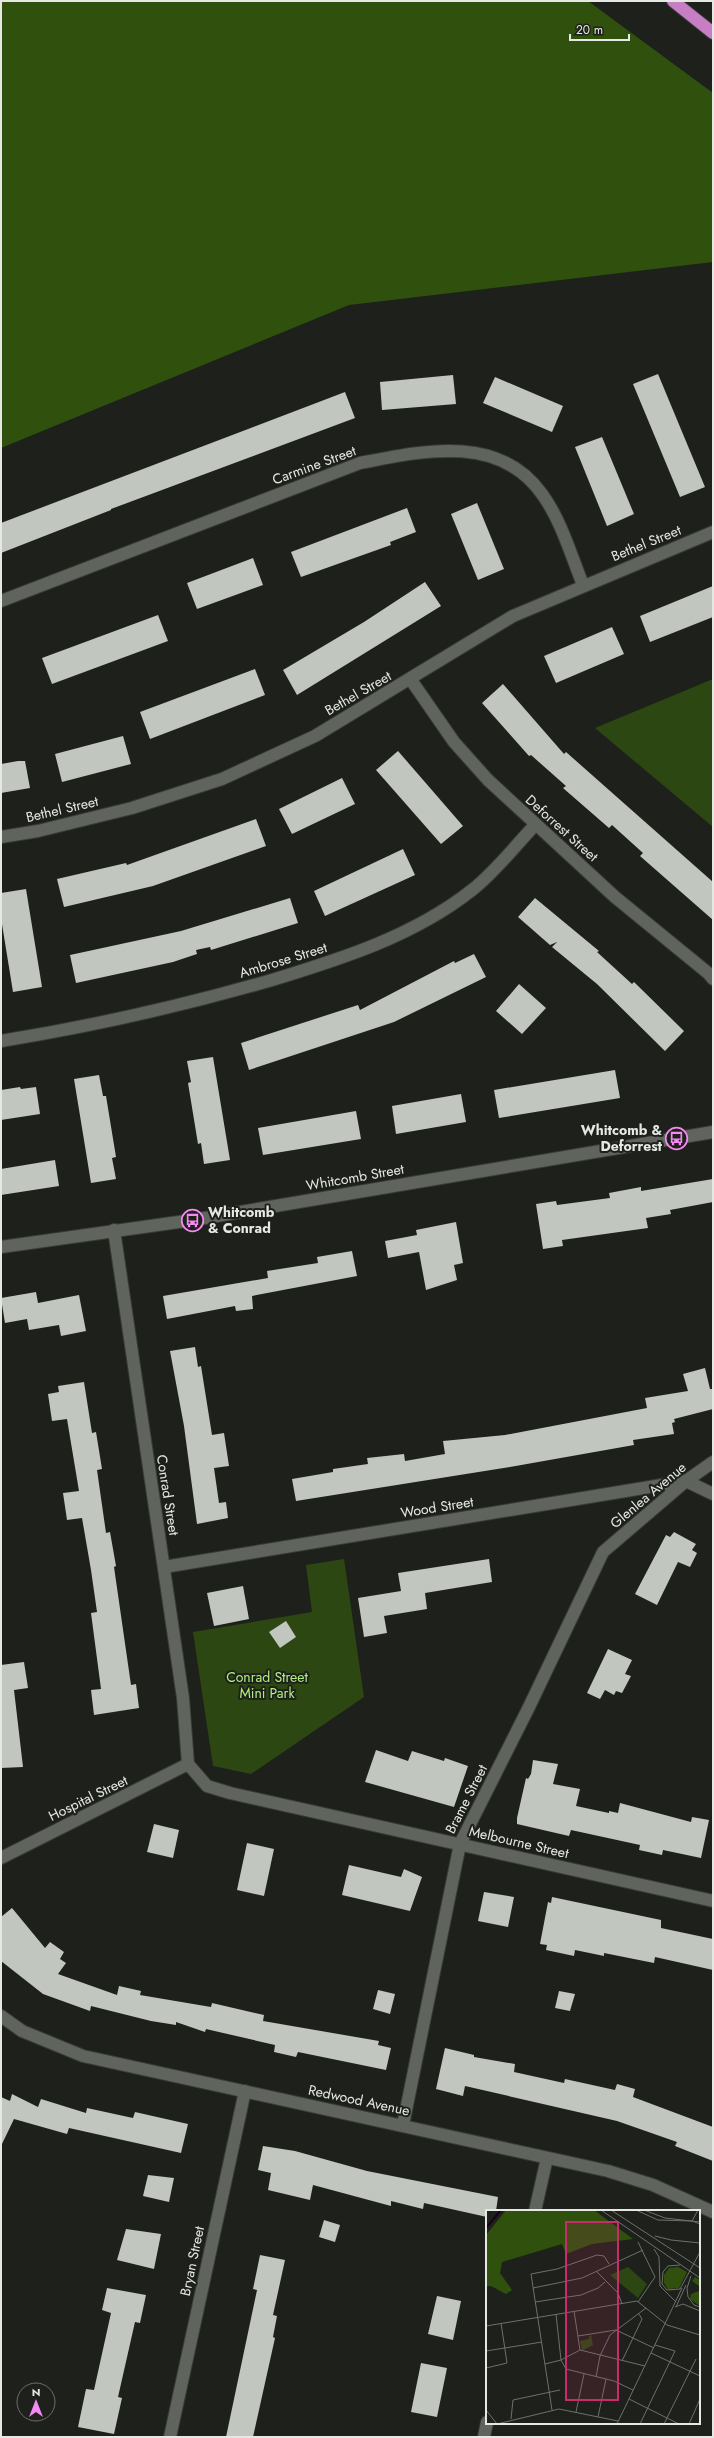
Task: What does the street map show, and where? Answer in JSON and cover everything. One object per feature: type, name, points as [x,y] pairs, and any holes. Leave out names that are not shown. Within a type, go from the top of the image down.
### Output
[{"type":"highway","points":[[673,1],[713,32]]},
{"type":"street","name":"Carmine Street","points":[[1,601],[360,463],[418,452],[457,450],[491,456],[520,469],[542,494],[550,507],[583,585]]},
{"type":"street","name":"Bethel Street","points":[[1,837],[38,831],[132,808],[222,779],[315,736],[411,680],[513,616],[583,585],[713,532]]},
{"type":"street","name":"Deforrest Street","points":[[411,680],[454,742],[488,780],[535,825],[615,897],[708,973],[713,979]]},
{"type":"street","name":"Ambrose Street","points":[[1,1041],[79,1028],[198,1002],[341,958],[435,915],[461,898],[473,889],[535,825]]},
{"type":"street","name":"Whitcomb Street","points":[[1,1248],[114,1230],[193,1220],[713,1132]]},
{"type":"street","name":"Conrad Street","points":[[114,1230],[183,1698],[188,1764]]},
{"type":"street","name":"Glenlea Avenue","points":[[603,1552],[686,1481],[713,1462]]},
{"type":"street","name":"Wood Street","points":[[164,1567],[686,1481]]},
{"type":"street","points":[[686,1481],[713,1494]]},
{"type":"street","name":"Brame Street","points":[[403,2125],[460,1844],[529,1707],[603,1552]]},
{"type":"street","name":"Melbourne Street","points":[[188,1764],[207,1786],[230,1793],[713,1901]]},
{"type":"street","name":"Hospital Street","points":[[1,1858],[188,1764]]},
{"type":"street","name":"Redwood Avenue","points":[[1,2016],[22,2032],[82,2056],[608,2171],[653,2185],[713,2212]]},
{"type":"street","name":"Bryan Street","points":[[170,2437],[245,2091]]},
{"type":"street","points":[[535,2210],[547,2158]]},
{"type":"street","points":[[484,2437],[487,2424]]},
{"type":"green space","points":[[1,1],[588,1],[713,93],[713,262],[349,305],[1,448]]},
{"type":"green space","points":[[713,679],[713,827],[595,728]]},
{"type":"green space","name":"Conrad Street Mini Park","points":[[344,1559],[364,1697],[251,1774],[213,1766],[193,1632],[312,1612],[306,1565]]},
{"type":"building","points":[[658,374],[705,487],[680,497],[633,384]]},
{"type":"building","points":[[453,375],[456,404],[382,410],[380,382]]},
{"type":"building","points":[[495,377],[563,406],[552,432],[483,403]]},
{"type":"building","points":[[345,392],[355,418],[111,509],[1,553],[1,523]]},
{"type":"building","points":[[602,437],[634,514],[607,526],[575,447]]},
{"type":"building","points":[[477,503],[504,569],[478,580],[451,514]]},
{"type":"building","points":[[407,508],[416,532],[390,542],[391,545],[301,577],[291,552]]},
{"type":"building","points":[[253,558],[263,585],[197,609],[187,583]]},
{"type":"building","points":[[425,582],[441,606],[297,695],[283,670],[364,622]]},
{"type":"building","points":[[713,586],[713,617],[650,642],[640,616]]},
{"type":"building","points":[[158,615],[168,641],[52,684],[42,658]]},
{"type":"building","points":[[612,627],[624,654],[556,683],[544,656]]},
{"type":"building","points":[[255,669],[265,695],[150,739],[140,712]]},
{"type":"building","points":[[503,684],[564,754],[566,752],[713,882],[713,920],[640,856],[643,853],[612,825],[609,828],[563,788],[566,786],[531,755],[529,756],[482,703]]},
{"type":"building","points":[[123,736],[131,764],[62,782],[55,754]]},
{"type":"building","points":[[398,751],[463,826],[441,844],[376,770]]},
{"type":"building","points":[[25,761],[30,788],[1,793],[1,764]]},
{"type":"building","points":[[342,778],[355,804],[292,834],[279,809]]},
{"type":"building","points":[[256,819],[266,846],[153,886],[64,907],[57,879],[126,863],[127,865]]},
{"type":"building","points":[[403,849],[415,875],[325,916],[314,891]]},
{"type":"building","points":[[26,889],[42,987],[13,992],[1,918],[1,893]]},
{"type":"building","points":[[290,898],[298,923],[211,950],[210,947],[196,950],[197,954],[173,962],[76,983],[70,955],[181,931]]},
{"type":"building","points":[[535,898],[599,951],[597,952],[632,984],[634,982],[684,1031],[665,1051],[597,984],[552,947],[557,942],[550,945],[518,917]]},
{"type":"building","points":[[474,954],[486,977],[394,1022],[249,1070],[241,1043],[358,1005],[360,1010],[454,961],[455,963]]},
{"type":"building","points":[[519,984],[546,1008],[522,1034],[496,1011]]},
{"type":"building","points":[[213,1057],[230,1160],[204,1164],[201,1143],[198,1144],[188,1083],[191,1082],[187,1061]]},
{"type":"building","points":[[615,1070],[620,1098],[499,1118],[494,1090]]},
{"type":"building","points":[[99,1075],[103,1096],[106,1096],[116,1157],[112,1158],[116,1179],[91,1183],[74,1079]]},
{"type":"building","points":[[20,1087],[21,1089],[36,1087],[40,1114],[1,1120],[1,1090]]},
{"type":"building","points":[[461,1094],[466,1122],[396,1134],[392,1106]]},
{"type":"building","points":[[356,1111],[361,1139],[263,1155],[258,1128]]},
{"type":"building","points":[[55,1160],[59,1186],[1,1195],[1,1169]]},
{"type":"building","points":[[713,1179],[713,1202],[670,1210],[671,1214],[646,1218],[648,1228],[562,1240],[563,1246],[543,1249],[536,1204],[556,1201],[557,1205],[610,1198],[609,1193],[641,1187],[641,1191]]},
{"type":"building","points":[[456,1222],[463,1263],[454,1265],[457,1280],[426,1290],[419,1252],[388,1258],[385,1241],[417,1235],[416,1230]]},
{"type":"building","points":[[352,1251],[357,1276],[252,1296],[253,1309],[236,1311],[235,1306],[167,1319],[163,1296],[268,1278],[267,1271],[318,1263],[317,1257]]},
{"type":"building","points":[[36,1292],[38,1303],[79,1295],[86,1331],[61,1336],[59,1325],[29,1330],[27,1319],[5,1323],[1,1298]]},
{"type":"building","points":[[195,1347],[198,1367],[201,1366],[212,1435],[224,1433],[229,1466],[214,1468],[219,1503],[226,1502],[228,1518],[197,1524],[184,1426],[170,1351]]},
{"type":"building","points":[[705,1368],[710,1389],[713,1389],[713,1409],[674,1419],[675,1422],[672,1423],[674,1434],[633,1440],[634,1445],[510,1467],[296,1501],[292,1479],[333,1472],[333,1469],[368,1464],[367,1458],[404,1454],[405,1461],[445,1454],[443,1441],[505,1435],[647,1408],[645,1398],[688,1391],[683,1374]]},
{"type":"building","points":[[84,1382],[92,1433],[96,1432],[102,1469],[97,1470],[106,1533],[110,1532],[116,1566],[114,1567],[131,1685],[136,1684],[139,1708],[94,1715],[91,1690],[101,1689],[91,1613],[97,1612],[91,1570],[82,1518],[67,1520],[63,1493],[79,1491],[67,1419],[52,1421],[48,1394],[59,1392],[58,1386]]},
{"type":"building","points":[[674,1532],[696,1544],[692,1550],[697,1553],[690,1567],[678,1562],[657,1605],[635,1594],[666,1535],[670,1537]]},
{"type":"building","points":[[489,1559],[492,1582],[425,1593],[427,1609],[384,1616],[387,1633],[364,1637],[358,1598],[401,1591],[398,1573]]},
{"type":"building","points":[[243,1586],[249,1619],[214,1626],[207,1593]]},
{"type":"building","points":[[286,1621],[296,1637],[280,1648],[269,1632]]},
{"type":"building","points":[[608,1649],[632,1660],[625,1674],[631,1676],[622,1693],[616,1691],[614,1695],[605,1690],[600,1699],[587,1693]]},
{"type":"building","points":[[24,1662],[28,1688],[14,1690],[23,1767],[1,1768],[1,1665]]},
{"type":"building","points":[[376,1750],[408,1761],[412,1751],[444,1761],[445,1758],[468,1766],[454,1807],[365,1782]]},
{"type":"building","points":[[533,1760],[558,1764],[553,1784],[580,1789],[576,1806],[609,1813],[609,1811],[618,1813],[620,1803],[691,1822],[692,1817],[709,1820],[701,1858],[663,1850],[662,1855],[639,1850],[640,1845],[571,1830],[569,1836],[517,1824],[526,1778],[528,1779],[531,1774]]},
{"type":"building","points":[[154,1824],[179,1830],[173,1858],[147,1852]]},
{"type":"building","points":[[247,1843],[274,1849],[264,1896],[237,1890]]},
{"type":"building","points":[[349,1865],[401,1877],[404,1869],[422,1877],[410,1911],[342,1895]]},
{"type":"building","points":[[484,1892],[514,1897],[508,1927],[478,1921]]},
{"type":"building","points":[[552,1897],[661,1920],[661,1928],[713,1939],[713,1970],[655,1957],[654,1963],[604,1953],[604,1956],[575,1950],[574,1956],[546,1950],[547,1945],[540,1944],[548,1902],[551,1903]]},
{"type":"building","points":[[12,1908],[45,1948],[50,1942],[64,1952],[60,1959],[66,1963],[58,1974],[117,1995],[119,1986],[141,1991],[140,1995],[211,2007],[212,2003],[264,2015],[263,2021],[379,2041],[378,2045],[391,2048],[386,2070],[298,2052],[296,2057],[274,2052],[275,2045],[206,2029],[205,2032],[176,2022],[176,2025],[151,2021],[91,2006],[90,2011],[43,1994],[1,1961],[1,1917]]},
{"type":"building","points":[[378,1990],[395,1994],[390,2014],[373,2009]]},
{"type":"building","points":[[559,1991],[575,1994],[570,2011],[555,2008]]},
{"type":"building","points":[[445,2048],[474,2055],[474,2057],[515,2064],[514,2072],[564,2083],[565,2079],[615,2090],[617,2084],[635,2089],[633,2097],[713,2127],[713,2161],[675,2146],[677,2142],[617,2121],[465,2086],[463,2096],[436,2089]]},
{"type":"building","points":[[12,2094],[38,2107],[41,2099],[86,2113],[87,2108],[133,2118],[135,2112],[188,2124],[181,2153],[69,2128],[67,2134],[14,2119],[1,2146],[1,2097],[10,2101]]},
{"type":"building","points":[[263,2146],[295,2151],[367,2171],[498,2197],[496,2210],[486,2210],[486,2217],[424,2203],[423,2209],[391,2201],[391,2206],[313,2185],[310,2200],[268,2190],[271,2173],[258,2170]]},
{"type":"building","points":[[148,2175],[174,2178],[169,2202],[143,2196]]},
{"type":"building","points":[[324,2220],[340,2225],[335,2242],[319,2237]]},
{"type":"building","points":[[126,2229],[161,2234],[154,2269],[117,2260]]},
{"type":"building","points":[[260,2255],[285,2260],[273,2315],[277,2316],[273,2337],[275,2338],[253,2437],[226,2437],[257,2290],[253,2289]]},
{"type":"building","points":[[107,2288],[146,2295],[140,2323],[135,2322],[118,2397],[122,2398],[114,2434],[78,2427],[86,2389],[94,2390],[111,2313],[102,2310]]},
{"type":"building","points":[[437,2296],[461,2301],[453,2340],[428,2334]]},
{"type":"building","points":[[421,2363],[447,2368],[437,2417],[411,2412]]},
{"type":"place","name":"Whitcomb & Deforrest","points":[[677,1138]]},
{"type":"place","name":"Whitcomb & Conrad","points":[[193,1220]]}]
